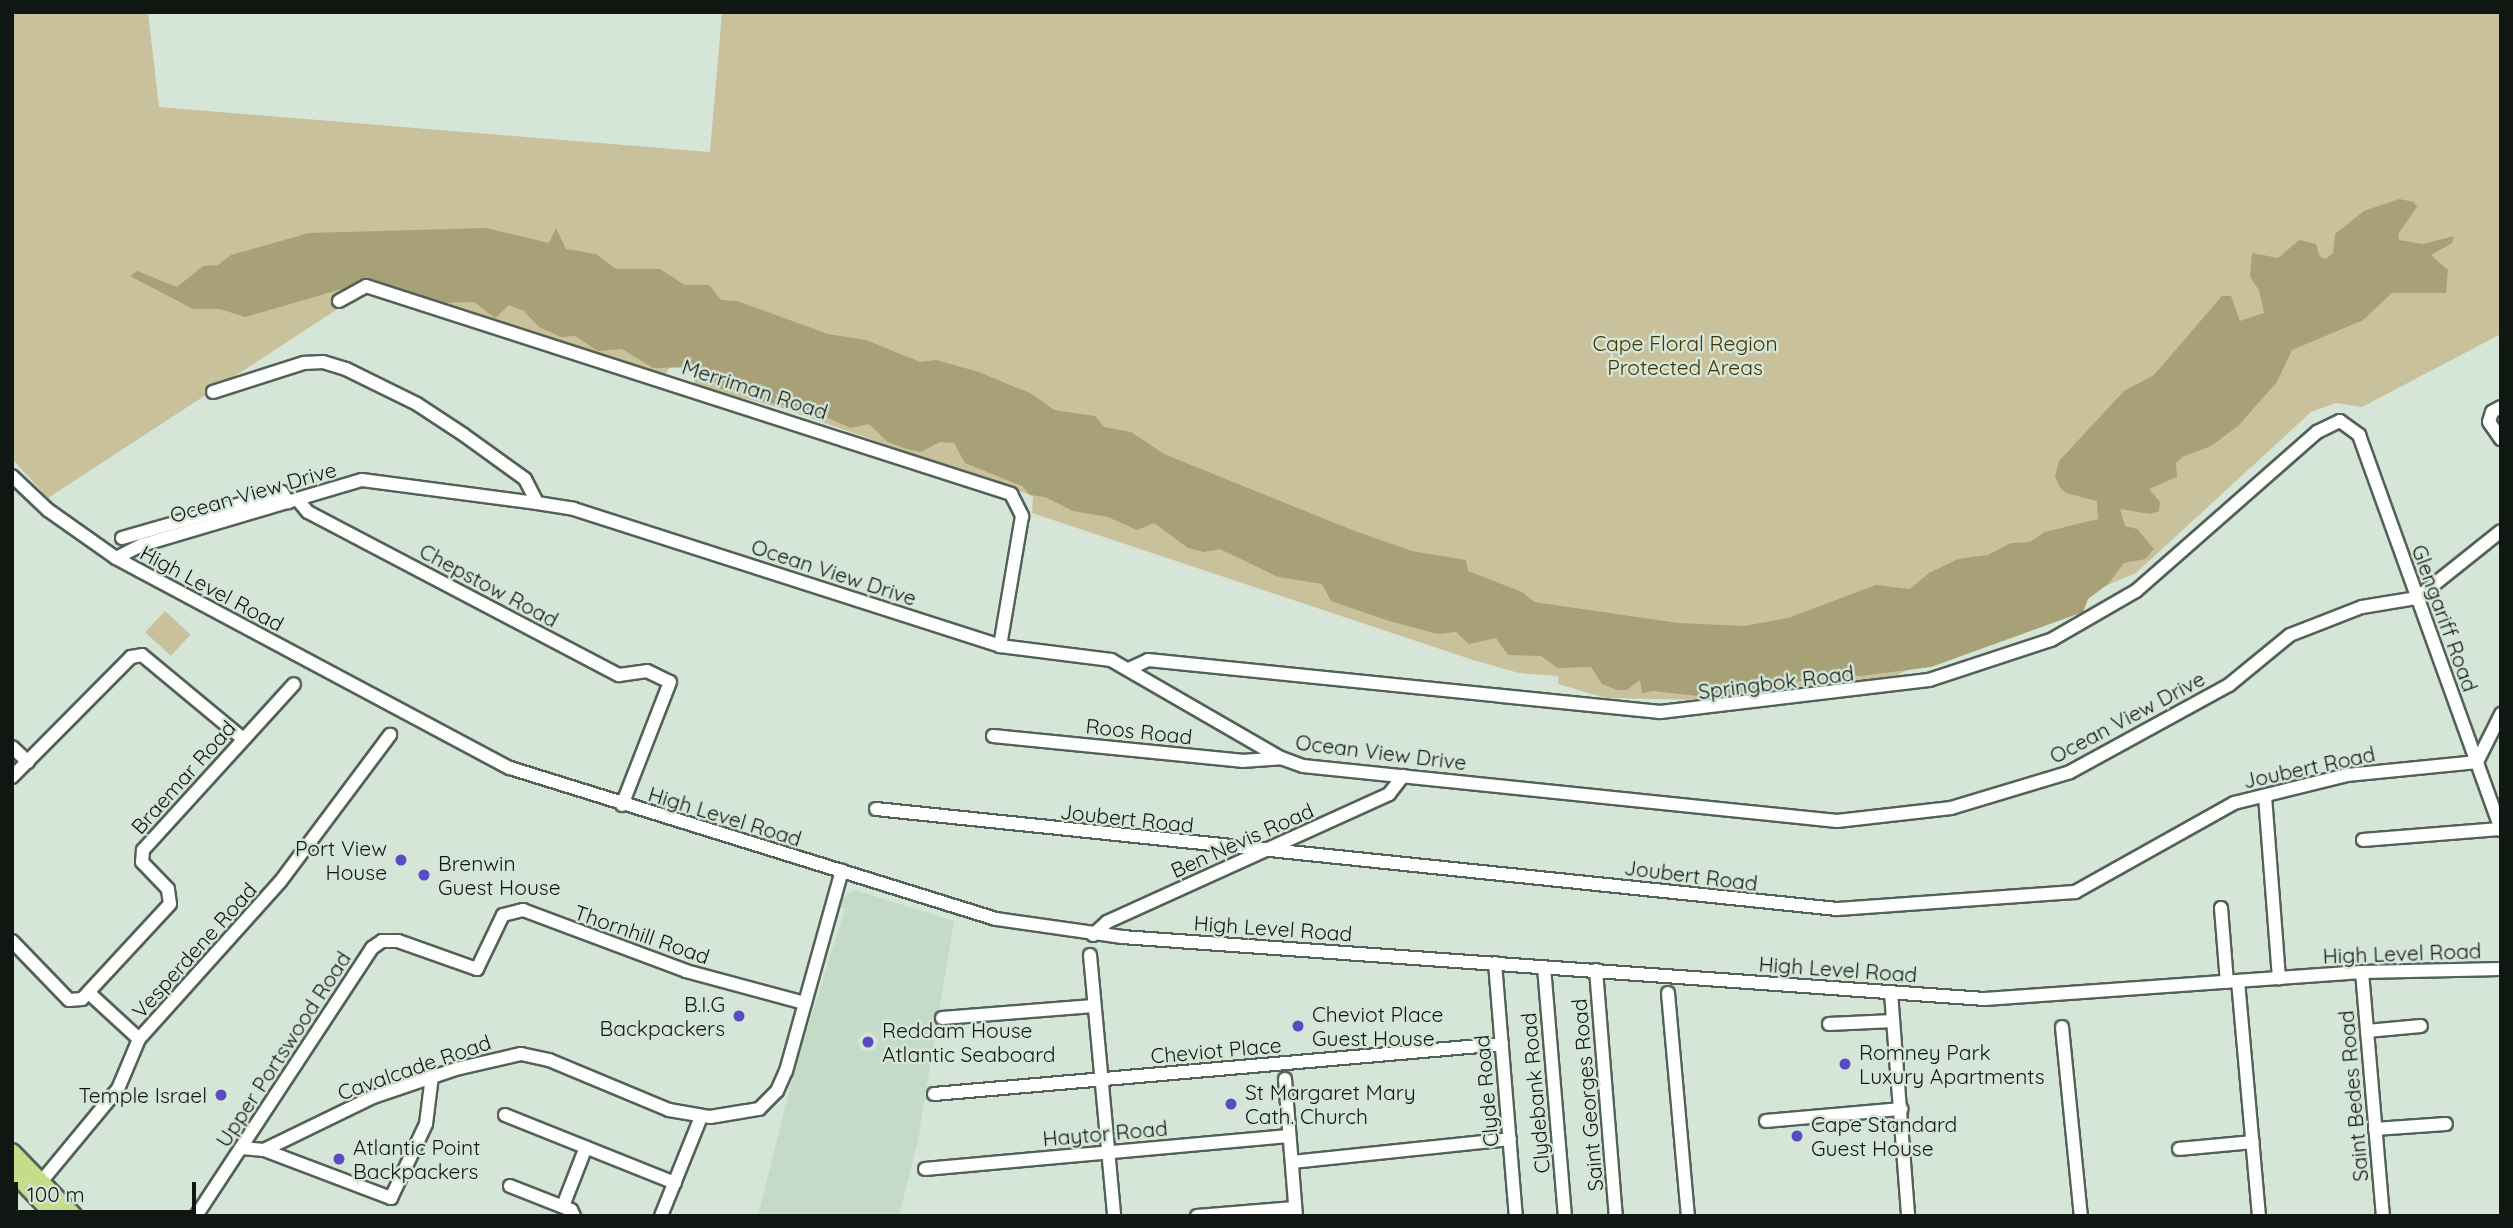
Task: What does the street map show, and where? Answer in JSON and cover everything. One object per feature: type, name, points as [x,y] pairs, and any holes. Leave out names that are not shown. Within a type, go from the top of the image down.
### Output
[{"type":"main road","points":[[12,1152],[55,1216]]},
{"type":"main road","points":[[12,1171],[74,1216]]},
{"type":"street","name":"Merriman Road","points":[[339,301],[366,286],[1011,494],[1022,516],[1000,646]]},
{"type":"street","points":[[213,392],[304,363],[323,362],[346,369],[417,404],[464,435],[525,479],[537,503]]},
{"type":"street","points":[[2501,407],[2492,412],[2489,422],[2501,439]]},
{"type":"street","name":"Glengariff Road","points":[[2348,424],[2359,435],[2500,830]]},
{"type":"street","name":"Springbok Road","points":[[1129,669],[1148,660],[1660,712],[1929,680],[2021,652],[2106,611],[2171,564],[2327,425],[2348,424]]},
{"type":"street","name":"High Level Road","points":[[12,476],[48,510],[116,558],[510,768],[974,914],[1093,934],[1891,993],[2019,999],[2362,972],[2501,969]]},
{"type":"street","name":"Ocean View Drive","points":[[116,558],[142,545],[362,480],[537,503],[574,509],[1000,646],[1099,657],[1129,669],[1281,758],[1303,766],[1820,820],[1865,820],[1951,808],[2070,772],[2229,685],[2290,635],[2353,610],[2417,598],[2501,531]]},
{"type":"street","points":[[122,538],[282,492],[292,500]]},
{"type":"street","name":"Chepstow Road","points":[[292,500],[308,512],[619,675],[647,671],[670,682],[622,805]]},
{"type":"street","points":[[12,777],[131,657],[142,655],[243,739]]},
{"type":"street","name":"Braemar Road","points":[[89,993],[170,904],[168,889],[142,862],[143,850],[294,684]]},
{"type":"street","points":[[2477,762],[2501,714]]},
{"type":"street","name":"Vesperdene Road","points":[[37,1187],[118,1089],[139,1039],[280,882],[390,735]]},
{"type":"street","name":"Roos Road","points":[[993,736],[1242,761],[1281,758]]},
{"type":"street","points":[[12,747],[28,762]]},
{"type":"street","name":"Joubert Road","points":[[876,809],[1837,909],[2075,892],[2234,803],[2347,775],[2477,762]]},
{"type":"street","name":"Ben Nevis Road","points":[[1093,934],[1107,922],[1389,794],[1403,776]]},
{"type":"street","points":[[2265,796],[2278,978]]},
{"type":"street","points":[[2363,840],[2500,830]]},
{"type":"street","name":"Cavalcade Road","points":[[264,1150],[373,1097],[432,1076],[507,1055],[534,1054],[651,1104],[701,1117],[748,1114],[767,1103],[782,1081],[842,871]]},
{"type":"street","points":[[2221,908],[2253,1142],[2259,1216]]},
{"type":"street","name":"Thornhill Road","points":[[382,941],[397,941],[477,969],[503,915],[523,910],[686,971],[805,1003]]},
{"type":"street","points":[[12,941],[69,1000],[78,1002],[89,993],[139,1039]]},
{"type":"street","name":"Upper Portswood Road","points":[[196,1216],[372,948],[382,941]]},
{"type":"street","points":[[1090,955],[1114,1216]]},
{"type":"street","name":"Clyde Road","points":[[1495,963],[1516,1216]]},
{"type":"street","name":"Clydebank Road","points":[[1544,967],[1565,1216]]},
{"type":"street","name":"Saint Georges Road","points":[[1596,970],[1616,1216]]},
{"type":"street","name":"Saint Bedes Road","points":[[2362,972],[2383,1216]]},
{"type":"street","points":[[1668,993],[1688,1216]]},
{"type":"street","points":[[1891,993],[1908,1216]]},
{"type":"street","points":[[942,1018],[1094,1006]]},
{"type":"street","points":[[1829,1024],[1893,1021]]},
{"type":"street","points":[[2367,1031],[2421,1026]]},
{"type":"street","points":[[2062,1027],[2081,1216]]},
{"type":"street","name":"Cheviot Place","points":[[934,1094],[1502,1044]]},
{"type":"street","points":[[242,1148],[264,1150],[391,1198],[426,1124],[432,1076]]},
{"type":"street","points":[[1197,1216],[1295,1212],[1284,1079]]},
{"type":"street","points":[[1766,1121],[1901,1109]]},
{"type":"street","points":[[505,1115],[675,1183]]},
{"type":"street","points":[[660,1216],[701,1117]]},
{"type":"street","points":[[2375,1129],[2446,1124]]},
{"type":"street","name":"Haytor Road","points":[[925,1169],[1289,1136]]},
{"type":"street","points":[[1292,1162],[1510,1139]]},
{"type":"street","points":[[2179,1149],[2253,1142]]},
{"type":"street","points":[[510,1186],[570,1212],[586,1147]]},
{"type":"shaded area","points":[[2399,199],[2414,202],[2417,207],[2398,234],[2399,240],[2423,244],[2454,236],[2452,243],[2431,255],[2448,270],[2446,293],[2392,293],[2363,320],[2292,350],[2277,382],[2238,426],[2211,446],[2182,457],[2176,463],[2177,477],[2149,489],[2160,502],[2159,511],[2150,514],[2120,509],[2125,526],[2137,529],[2154,549],[2145,559],[2124,563],[2108,584],[2088,599],[2083,612],[1931,667],[1860,676],[1823,674],[1810,681],[1765,681],[1754,691],[1707,697],[1653,691],[1642,693],[1640,680],[1627,690],[1617,690],[1602,684],[1591,667],[1558,668],[1541,656],[1508,655],[1496,638],[1469,644],[1456,632],[1437,634],[1386,620],[1331,601],[1322,584],[1278,577],[1220,549],[1204,552],[1188,548],[1154,523],[1137,530],[1108,517],[1073,511],[1045,497],[1030,495],[1022,486],[965,463],[954,443],[940,442],[921,452],[907,449],[888,442],[869,424],[851,428],[814,412],[762,401],[750,384],[736,390],[721,389],[698,367],[653,368],[622,349],[598,351],[575,336],[561,337],[539,327],[524,311],[509,305],[495,318],[474,302],[434,303],[397,287],[363,283],[245,317],[220,309],[193,309],[130,276],[137,271],[177,287],[203,266],[218,265],[231,255],[309,233],[486,228],[549,243],[556,228],[566,249],[596,254],[616,269],[660,269],[685,285],[709,285],[721,300],[737,301],[828,334],[866,340],[920,362],[936,360],[979,372],[1032,394],[1054,410],[1095,416],[1104,427],[1131,432],[1164,454],[1352,530],[1412,551],[1466,560],[1468,571],[1522,592],[1534,602],[1678,623],[1744,626],[1788,618],[1876,585],[1910,589],[1929,573],[1958,559],[1988,555],[2011,543],[2030,542],[2045,532],[2098,519],[2097,501],[2066,493],[2059,486],[2055,476],[2059,461],[2124,391],[2154,375],[2222,296],[2231,296],[2240,321],[2264,313],[2259,290],[2250,277],[2252,253],[2278,258],[2299,240],[2316,244],[2320,257],[2326,259],[2333,253],[2335,234],[2364,211]]},
{"type":"shaded area","name":"Reddam House Atlantic Seaboard","points":[[855,890],[954,921],[918,1140],[899,1216],[758,1216],[794,1071],[845,909],[840,907],[843,897]]},
{"type":"green space","name":"Cape Floral Region Protected Areas","points":[[12,12],[148,12],[159,107],[710,152],[722,12],[2501,12],[2501,334],[2362,407],[2336,403],[2311,412],[2136,573],[1892,677],[1711,700],[1606,698],[1558,684],[1558,676],[1519,673],[1473,660],[1032,513],[1033,496],[782,408],[695,386],[691,363],[675,359],[665,375],[369,281],[356,297],[48,498],[12,459]]},
{"type":"green space","points":[[165,611],[191,635],[171,656],[145,632]]},
{"type":"place","name":"Port View House","points":[[401,860]]},
{"type":"place","name":"Brenwin Guest House","points":[[424,875]]},
{"type":"place","name":"B.I.G Backpackers","points":[[739,1016]]},
{"type":"place","name":"Cheviot Place Guest House","points":[[1298,1026]]},
{"type":"place","name":"Reddam House Atlantic Seaboard","points":[[868,1042]]},
{"type":"place","name":"Romney Park Luxury Apartments","points":[[1845,1064]]},
{"type":"place","name":"Temple Israel","points":[[221,1095]]},
{"type":"place","name":"St Margaret Mary Cath. Church","points":[[1231,1104]]},
{"type":"place","name":"Cape Standard Guest House","points":[[1797,1136]]},
{"type":"place","name":"Atlantic Point Backpackers","points":[[339,1159]]}]
